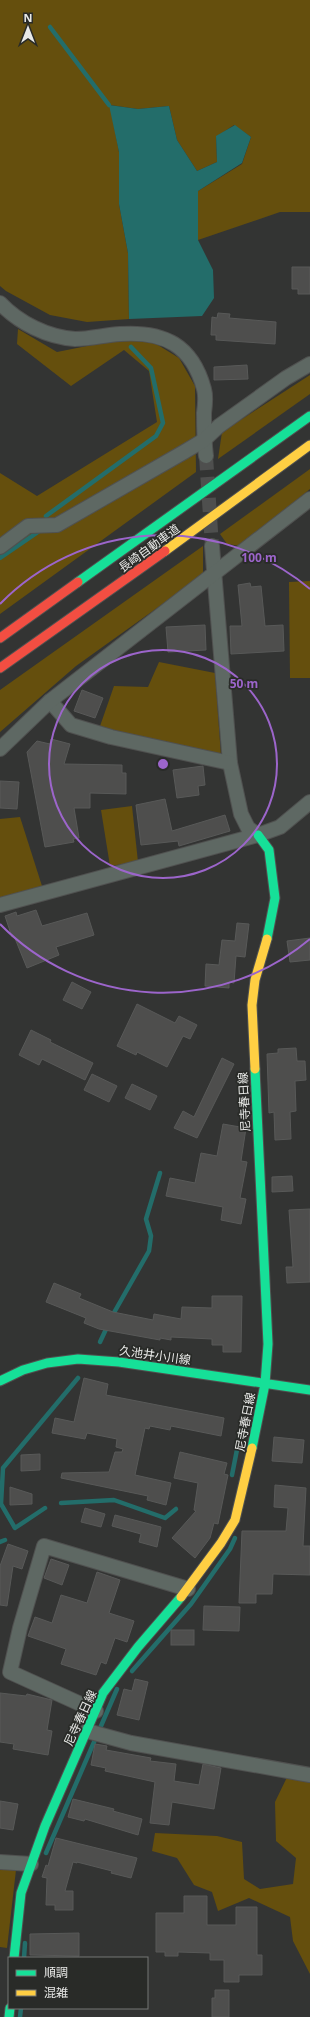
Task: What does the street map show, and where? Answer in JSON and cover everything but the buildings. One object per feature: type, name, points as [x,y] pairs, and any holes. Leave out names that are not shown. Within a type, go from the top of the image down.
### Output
[{"type":"main road","name":"長崎自動車道","points":[[0,638],[310,416]]},
{"type":"main road","name":"長崎自動車道","points":[[0,668],[119,584],[310,445]]},
{"type":"main road","name":"尼寺春日線","points":[[14,1957],[21,1893],[53,1806],[103,1693],[138,1647],[188,1589],[221,1543],[235,1520],[247,1475],[265,1384],[268,1344],[252,1005],[255,980],[266,943],[275,898],[269,850],[258,835]]},
{"type":"main road","name":"久池井小川線","points":[[0,1381],[35,1366],[78,1359],[119,1362],[310,1390]]},
{"type":"street","points":[[0,303],[7,310],[40,332],[75,339],[120,334],[149,333],[177,344],[196,364],[205,391],[204,440],[206,456]]},
{"type":"street","points":[[0,546],[28,526],[57,525],[204,440],[219,426],[286,378],[310,364]]},
{"type":"street","points":[[0,749],[50,701],[310,499]]},
{"type":"street","points":[[212,546],[230,763],[241,814],[248,828],[258,835]]},
{"type":"street","points":[[50,701],[71,725],[111,737],[230,763]]},
{"type":"street","points":[[0,904],[258,835],[280,827],[310,802]]},
{"type":"street","points":[[96,1710],[10,1672],[20,1628],[44,1546],[188,1589]]},
{"type":"street","points":[[86,1731],[131,1743],[310,1775]]},
{"type":"street","points":[[0,1862],[31,1864]]},
{"type":"shaded area","points":[[0,0],[310,0],[310,212],[280,212],[198,240],[198,191],[242,164],[251,137],[234,125],[216,137],[217,162],[197,171],[177,140],[169,106],[138,109],[110,105],[119,152],[119,204],[128,253],[129,319],[87,322],[50,315],[6,291],[0,286]]},
{"type":"shaded area","points":[[18,329],[57,352],[127,338],[153,342],[179,358],[195,386],[196,472],[0,614],[0,473],[37,496],[157,422],[149,371],[124,350],[71,386],[17,344]]},
{"type":"shaded area","points":[[310,375],[310,394],[218,459],[222,432]]},
{"type":"shaded area","points":[[310,469],[310,489],[241,546],[227,544],[220,534]]},
{"type":"shaded area","points":[[203,546],[203,575],[76,666],[0,732],[0,690]]},
{"type":"shaded area","points":[[310,581],[310,678],[290,678],[289,582]]},
{"type":"shaded area","points":[[159,662],[215,673],[221,756],[99,729],[114,686],[148,687]]},
{"type":"shaded area","points":[[132,806],[138,862],[110,866],[101,810]]},
{"type":"shaded area","points":[[20,817],[42,886],[0,898],[0,819]]},
{"type":"shaded area","points":[[291,1769],[310,1772],[310,1974],[293,1941],[290,1917],[249,1898],[218,1911],[212,1892],[194,1885],[177,1858],[152,1851],[155,1833],[217,1836],[242,1842],[244,1879],[260,1889],[293,1884],[296,1858],[276,1841],[275,1802]]},
{"type":"shaded area","points":[[0,1867],[16,1870],[7,1948],[0,1947]]},
{"type":"water","points":[[109,105],[138,109],[169,106],[177,140],[197,171],[217,162],[216,136],[235,125],[251,137],[242,163],[198,191],[198,240],[213,270],[214,298],[202,316],[129,319],[128,253],[119,204],[119,152]]},
{"type":"waterway","points":[[50,27],[109,105]]},
{"type":"waterway","points":[[46,516],[156,436],[163,423],[151,368],[131,347]]},
{"type":"waterway","points":[[0,558],[38,532]]},
{"type":"waterway","points":[[111,1318],[149,1251],[151,1236],[146,1219],[160,1173]]},
{"type":"waterway","points":[[100,1342],[108,1325]]},
{"type":"waterway","points":[[45,1508],[15,1528],[1,1504],[3,1468],[78,1378]]},
{"type":"waterway","points":[[232,1475],[243,1419]]},
{"type":"waterway","points":[[61,1503],[114,1500],[165,1518],[176,1509]]},
{"type":"waterway","points":[[132,1671],[191,1604],[230,1549],[235,1538]]},
{"type":"waterway","points":[[0,1542],[5,1540]]},
{"type":"waterway","points":[[46,1853],[117,1689]]},
{"type":"waterway","points":[[24,1957],[25,1943]]},
{"type":"waterway","points":[[20,2017],[21,2009]]},
{"type":"tunnel","points":[[206,456],[212,546]]},
{"type":"traffic: fast","points":[[78,582],[310,416]]},
{"type":"traffic: fast","points":[[258,835],[269,850],[275,898],[267,939]]},
{"type":"traffic: fast","points":[[252,1448],[265,1384],[268,1344],[255,1069]]},
{"type":"traffic: fast","points":[[0,1381],[23,1370],[47,1363],[78,1359],[119,1362],[310,1390]]},
{"type":"traffic: fast","points":[[14,1957],[21,1893],[45,1826],[103,1693],[138,1647],[181,1597]]},
{"type":"traffic: fast","points":[[9,2017],[10,2009]]},
{"type":"traffic: slow","points":[[165,551],[310,445]]},
{"type":"traffic: slow","points":[[255,1069],[252,1005],[255,980],[267,939]]},
{"type":"traffic: slow","points":[[181,1597],[221,1543],[235,1520],[252,1448]]},
{"type":"traffic: jam","points":[[0,668],[165,551]]},
{"type":"traffic: jam","points":[[0,638],[78,582]]}]
